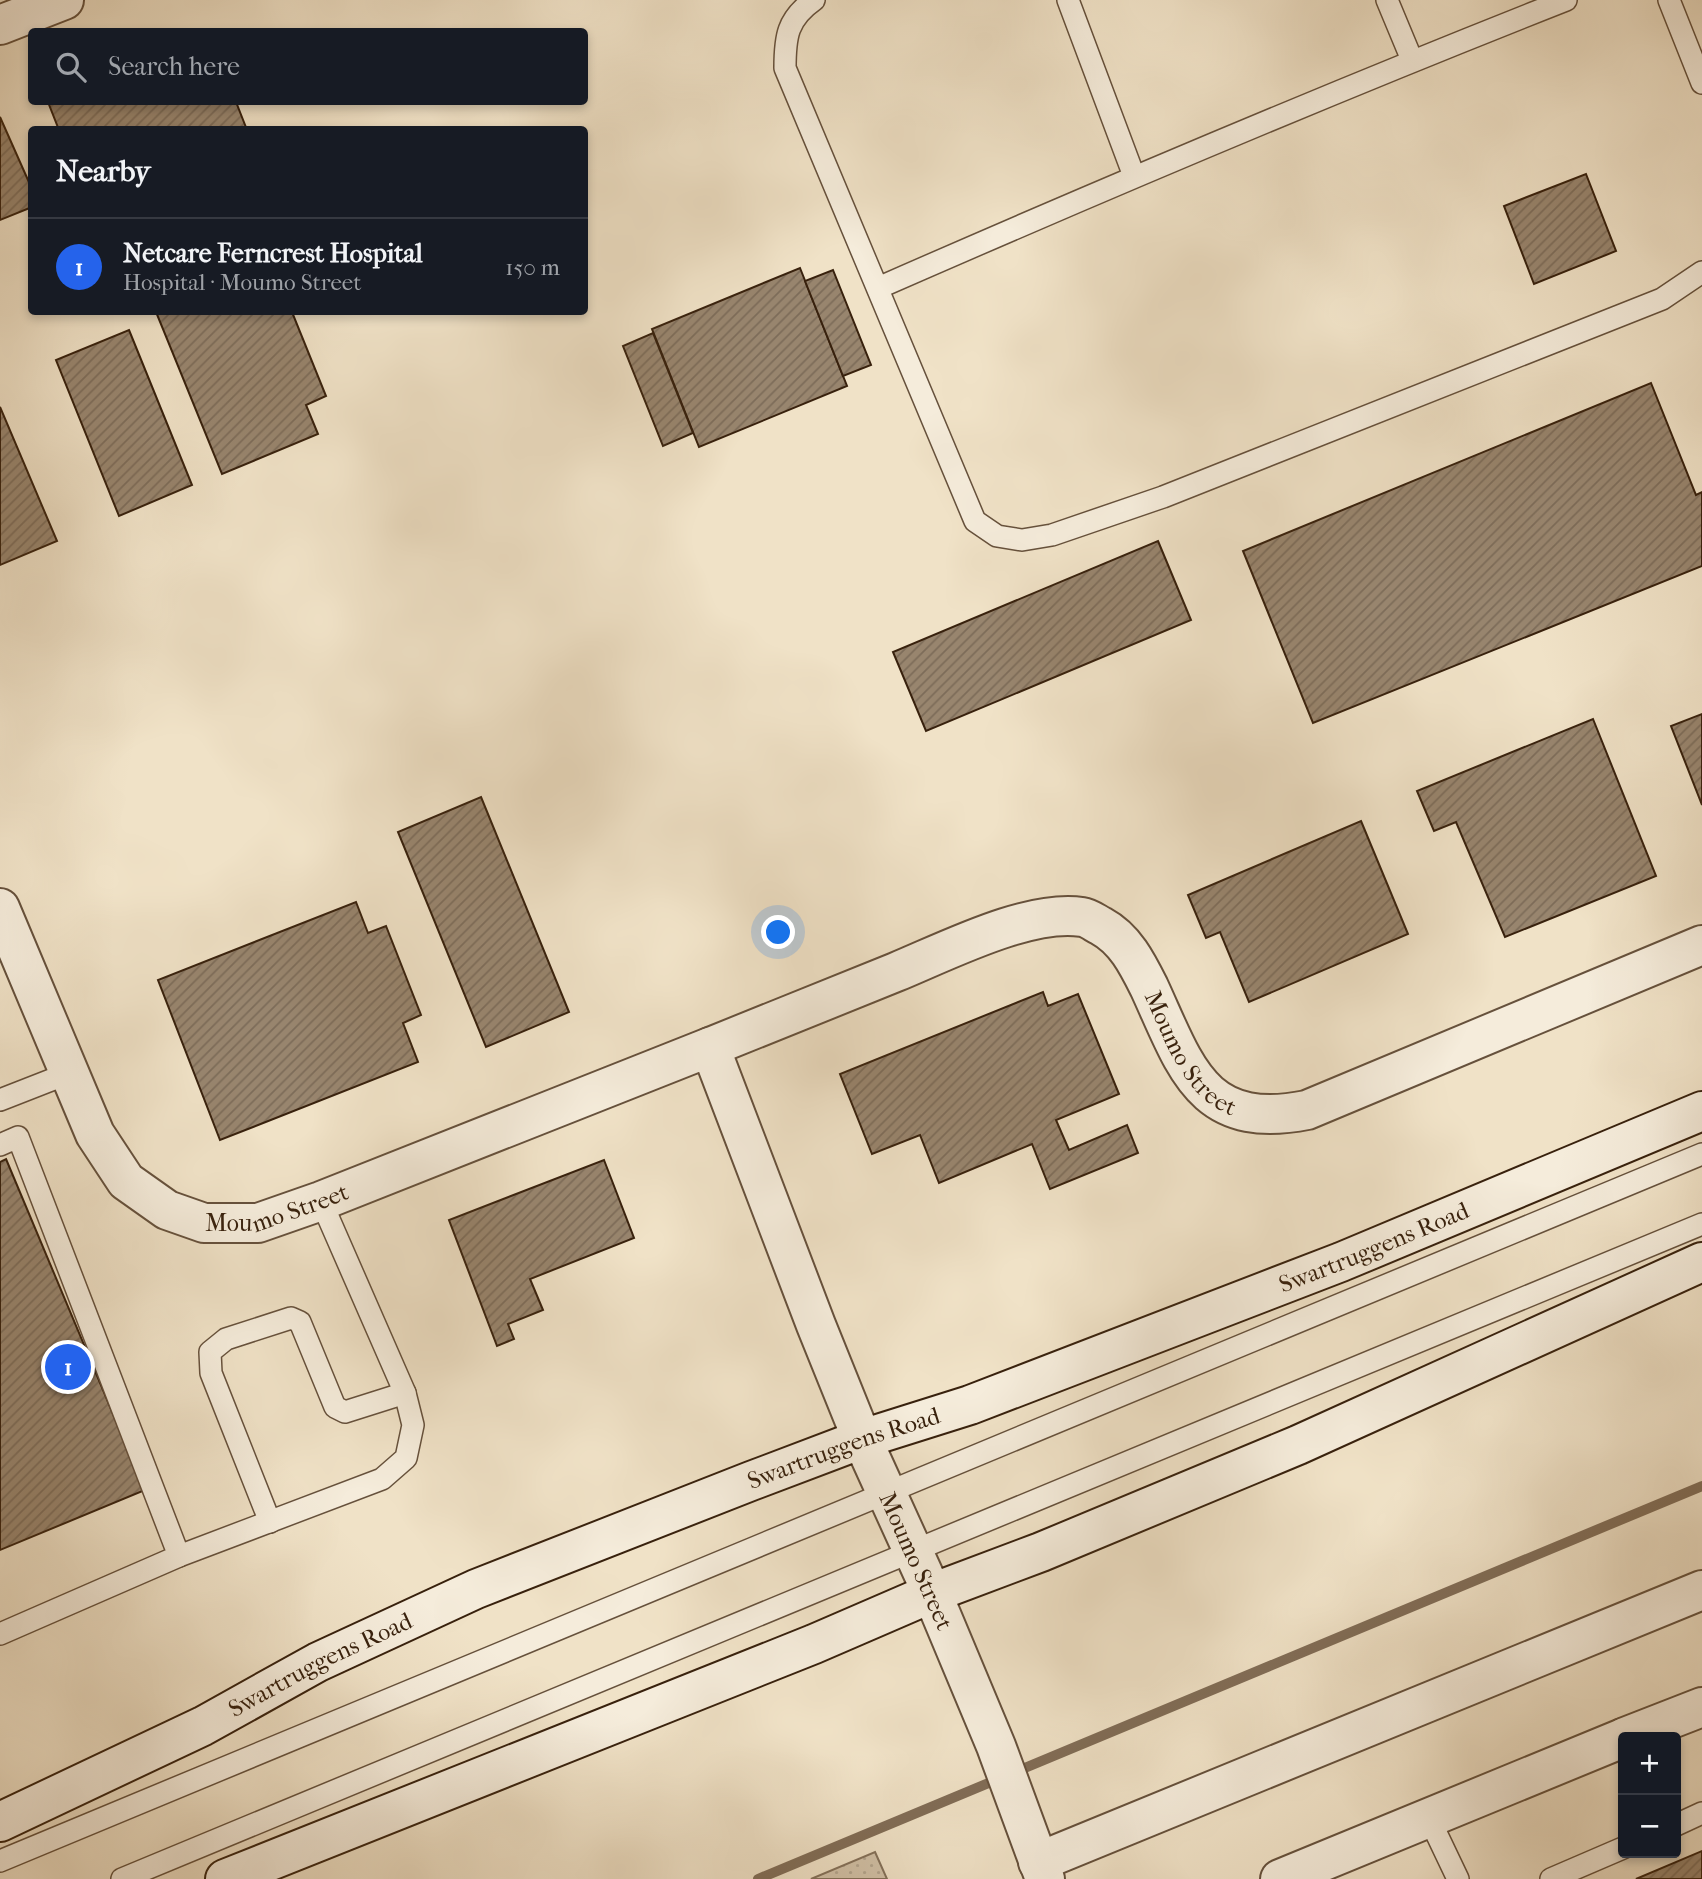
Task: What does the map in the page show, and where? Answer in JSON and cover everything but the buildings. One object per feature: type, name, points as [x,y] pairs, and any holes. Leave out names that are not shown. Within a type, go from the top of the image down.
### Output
[{"type":"street","points":[[0,25],[64,0]]},
{"type":"street","name":"Moumo Street","points":[[0,908],[95,1134],[126,1181],[166,1210],[204,1223],[258,1223],[321,1201],[998,931],[1048,917],[1084,917],[1115,934],[1137,963],[1179,1056],[1204,1091],[1225,1105],[1248,1112],[1279,1116],[1307,1110],[1702,945]]},
{"type":"street","name":"Moumo Street","points":[[710,1047],[816,1325],[862,1439],[932,1593],[996,1746],[1042,1871]]},
{"type":"street","name":"Swartruggens Road","points":[[0,1822],[203,1726],[318,1662],[476,1589],[661,1515],[862,1439],[970,1405],[1340,1262],[1702,1111]]},
{"type":"street","points":[[225,1879],[814,1644],[932,1593],[1041,1552],[1298,1445],[1702,1262]]},
{"type":"street","points":[[1042,1871],[1702,1590]]},
{"type":"street","points":[[1639,1732],[1702,1707]]},
{"type":"street","points":[[1280,1879],[1428,1816],[1618,1740]]},
{"type":"lane","points":[[814,0],[798,11],[788,30],[785,68],[975,521],[997,536],[1022,540],[1052,535],[1163,497],[1662,299],[1702,272]]},
{"type":"lane","points":[[1068,0],[1134,176]]},
{"type":"lane","points":[[1387,0],[1412,60]]},
{"type":"lane","points":[[878,288],[1134,176],[1412,60],[1566,0]]},
{"type":"lane","points":[[1669,0],[1702,83]]},
{"type":"lane","points":[[0,1100],[69,1073]]},
{"type":"lane","points":[[0,1145],[18,1138],[179,1556]]},
{"type":"lane","points":[[0,1861],[1702,1154]]},
{"type":"lane","points":[[0,1633],[179,1556],[382,1479],[405,1458],[413,1425],[405,1393],[321,1201]]},
{"type":"lane","points":[[122,1879],[1702,1224]]},
{"type":"lane","points":[[270,1522],[211,1373],[210,1352],[226,1339],[291,1318],[300,1322],[335,1407],[345,1412],[405,1393]]},
{"type":"lane","points":[[1681,1823],[1702,1813]]},
{"type":"lane","points":[[1428,1816],[1458,1879]]},
{"type":"lane","points":[[1551,1879],[1618,1849]]},
{"type":"shaded area","points":[[875,1852],[887,1879],[811,1879]]},
{"type":"waterway","points":[[758,1879],[1702,1486]]},
{"type":"place","name":"Netcare Ferncrest Hospital","points":[[68,1367]]}]
